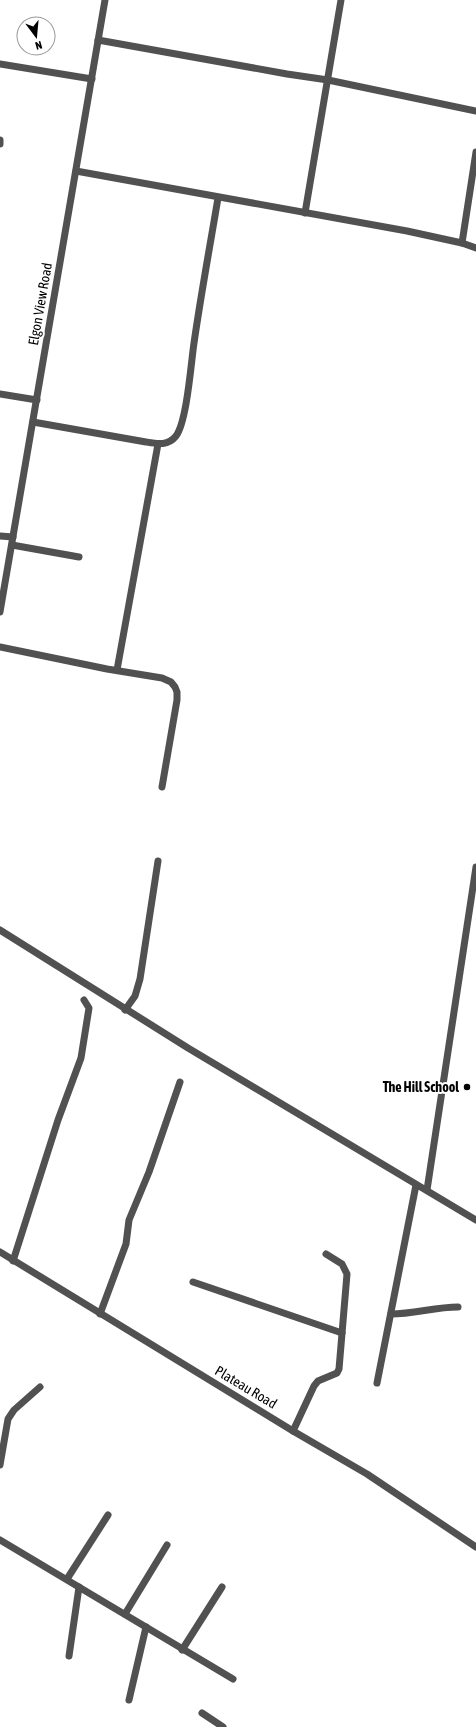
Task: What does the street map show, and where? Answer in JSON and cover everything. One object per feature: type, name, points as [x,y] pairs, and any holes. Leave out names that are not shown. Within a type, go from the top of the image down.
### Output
[{"type":"street","name":"Elgon View Road","points":[[0,612],[105,0]]},
{"type":"street","points":[[305,213],[341,0]]},
{"type":"street","points":[[98,40],[328,80],[476,111]]},
{"type":"street","points":[[0,64],[92,79]]},
{"type":"street","points":[[462,243],[473,196],[476,152]]},
{"type":"street","points":[[76,171],[462,243],[476,248]]},
{"type":"street","points":[[33,422],[158,444],[170,442],[176,437],[183,422],[194,343],[218,198]]},
{"type":"street","points":[[0,394],[37,400]]},
{"type":"street","points":[[117,670],[158,444]]},
{"type":"street","points":[[0,536],[12,541],[79,556]]},
{"type":"street","points":[[0,647],[162,678],[171,682],[177,692],[162,787]]},
{"type":"street","points":[[125,1010],[135,996],[140,979],[158,862]]},
{"type":"street","points":[[427,1190],[476,867]]},
{"type":"street","points":[[0,930],[125,1010],[476,1220]]},
{"type":"street","points":[[13,1261],[58,1120],[81,1058],[89,1008],[84,1000]]},
{"type":"street","points":[[100,1314],[126,1244],[129,1220],[149,1172],[180,1082]]},
{"type":"street","points":[[376,1383],[416,1185]]},
{"type":"street","name":"Plateau Road","points":[[0,1252],[293,1431],[367,1474],[476,1547]]},
{"type":"street","points":[[293,1431],[314,1386],[318,1380],[337,1372],[341,1356],[347,1274],[342,1264],[326,1254]]},
{"type":"street","points":[[193,1282],[342,1333]]},
{"type":"street","points":[[390,1314],[401,1314],[440,1307],[458,1307]]},
{"type":"street","points":[[0,1465],[8,1419],[14,1410],[40,1387]]},
{"type":"street","points":[[67,1579],[108,1515]]},
{"type":"street","points":[[0,1540],[125,1614],[182,1650],[233,1679]]},
{"type":"street","points":[[125,1614],[167,1545]]},
{"type":"street","points":[[69,1656],[79,1587]]},
{"type":"street","points":[[182,1650],[222,1587]]},
{"type":"street","points":[[129,1700],[146,1627]]},
{"type":"street","points":[[202,1714],[223,1727]]},
{"type":"place","name":"The Hill School","points":[[467,1087]]}]
